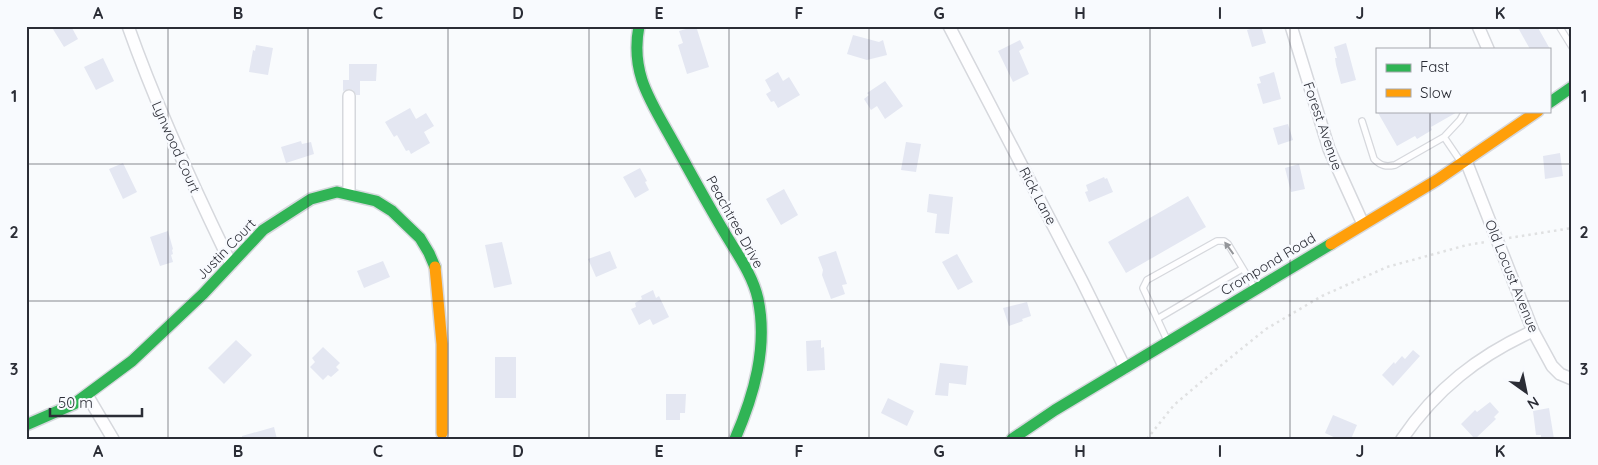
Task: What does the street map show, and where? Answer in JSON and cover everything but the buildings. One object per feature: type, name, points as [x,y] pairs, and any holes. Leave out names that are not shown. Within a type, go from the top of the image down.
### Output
[{"type":"street","name":"Lynwood Court","points":[[128,26],[143,70],[192,183],[231,264]]},
{"type":"street","name":"Peachtree Drive","points":[[639,26],[636,42],[636,59],[656,112],[745,268],[758,298],[762,333],[758,373],[743,423],[734,439]]},
{"type":"street","name":"Rick Lane","points":[[949,26],[1082,281],[1125,368]]},
{"type":"street","name":"Forest Avenue","points":[[1291,26],[1329,149],[1363,224]]},
{"type":"street","points":[[1478,26],[1488,48]]},
{"type":"street","points":[[1550,102],[1572,87]]},
{"type":"street","points":[[349,96],[349,194]]},
{"type":"street","name":"Crompond Road","points":[[1012,439],[1464,162],[1525,115]]},
{"type":"street","name":"Old Locust Avenue","points":[[1464,162],[1533,331],[1552,366],[1560,374],[1572,379]]},
{"type":"street","name":"Justin Court","points":[[26,425],[74,404],[132,361],[203,294],[263,230],[291,210],[311,199],[337,192],[376,201],[392,211],[420,238],[429,253],[436,271],[442,344],[442,433]]},
{"type":"street","points":[[1402,439],[1412,424],[1434,399],[1466,369],[1502,345],[1533,331]]},
{"type":"street","points":[[87,395],[113,439]]},
{"type":"lane","points":[[1559,26],[1572,47]]},
{"type":"lane","points":[[1362,122],[1374,159],[1378,164],[1386,166],[1395,164],[1444,137],[1460,120],[1464,112]]},
{"type":"lane","points":[[1444,137],[1464,162]]},
{"type":"lane","points":[[1168,342],[1143,288],[1147,280],[1217,241],[1224,241],[1228,244],[1255,289]]},
{"type":"lane","points":[[1157,319],[1242,269]]},
{"type":"path","points":[[1147,439],[1174,406],[1214,370],[1266,330],[1322,296],[1387,267],[1467,245],[1572,228]]},
{"type":"traffic: fast","points":[[639,26],[637,55],[642,80],[647,92],[718,222],[745,266],[756,290],[761,317],[760,353],[753,388],[735,439]]},
{"type":"traffic: fast","points":[[1550,102],[1572,87]]},
{"type":"traffic: fast","points":[[26,425],[74,404],[132,361],[203,294],[263,230],[311,199],[337,192],[376,201],[392,211],[420,238],[435,267]]},
{"type":"traffic: fast","points":[[1012,439],[1055,410],[1331,244]]},
{"type":"traffic: slow","points":[[1331,244],[1437,180],[1537,112]]},
{"type":"traffic: slow","points":[[435,267],[442,344],[442,433]]}]
